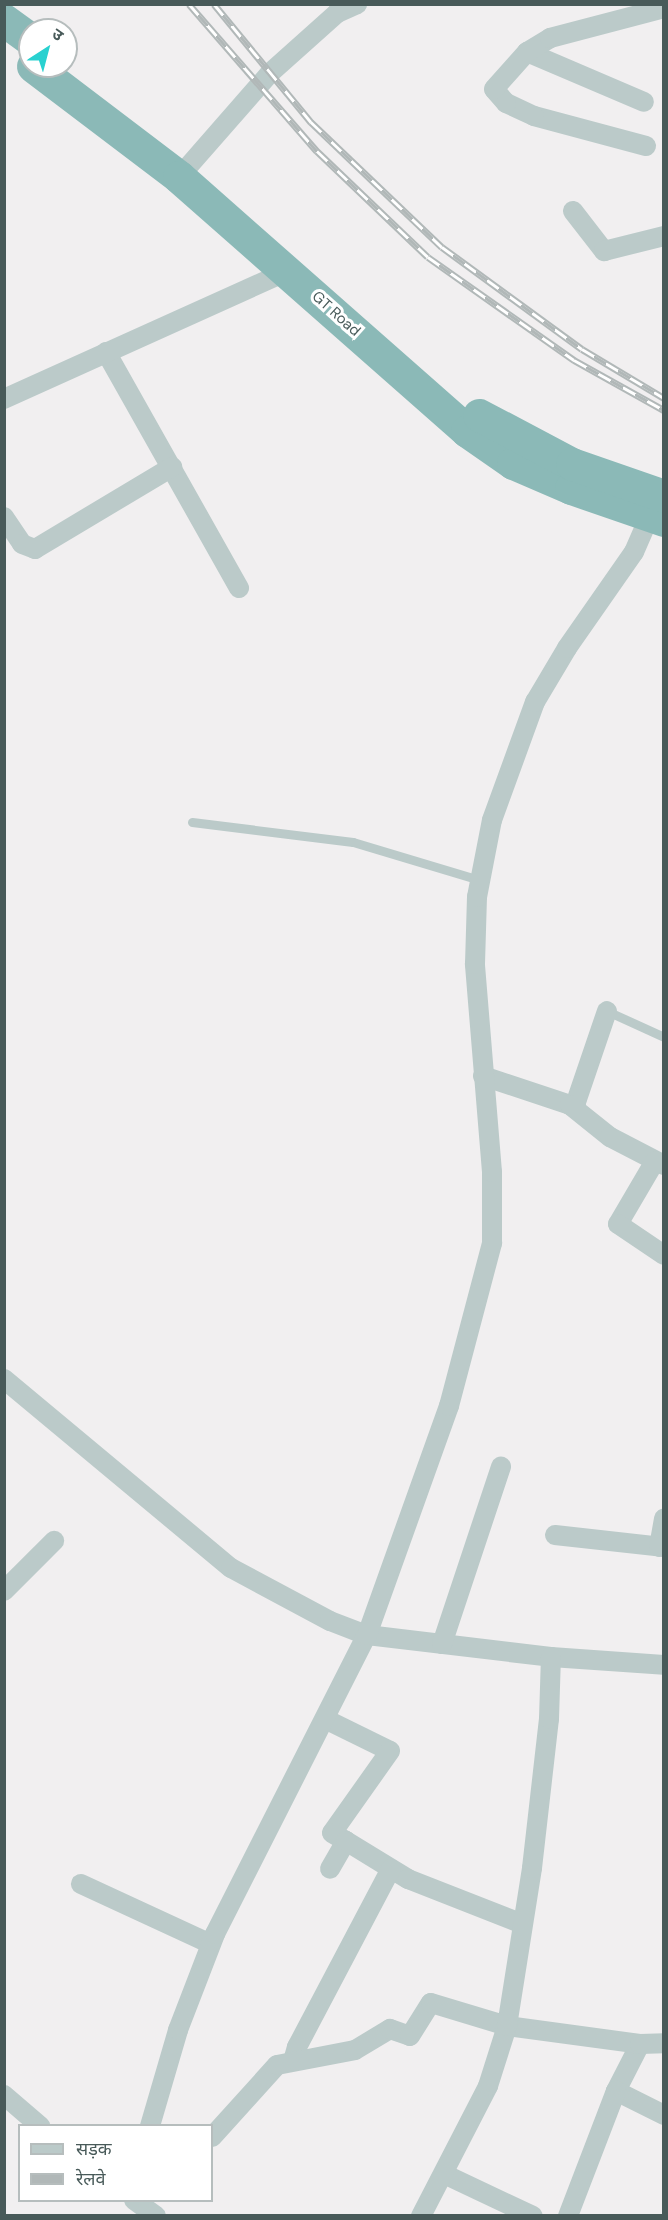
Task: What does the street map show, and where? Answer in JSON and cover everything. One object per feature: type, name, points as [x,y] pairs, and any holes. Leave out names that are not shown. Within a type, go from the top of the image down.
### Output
[{"type":"highway","points":[[4,20],[18,30]]},
{"type":"highway","name":"GT Road","points":[[4,45],[18,55]]},
{"type":"highway","name":"GT Road","points":[[78,77],[184,171],[396,350],[481,417],[659,507]]},
{"type":"highway","name":"GT Road","points":[[50,78],[184,171],[288,271],[451,418],[513,463],[659,507]]},
{"type":"street","points":[[184,171],[270,73],[337,13],[351,6]]},
{"type":"street","points":[[646,146],[534,116],[506,103],[494,92],[495,87],[527,52],[550,38],[663,8]]},
{"type":"street","points":[[527,52],[644,102]]},
{"type":"street","points":[[573,210],[604,251],[663,236]]},
{"type":"street","points":[[4,399],[106,351],[288,271]]},
{"type":"street","points":[[106,351],[239,588]]},
{"type":"street","points":[[4,517],[22,544],[35,549],[172,467]]},
{"type":"street","points":[[151,2124],[178,2030],[211,1944],[367,1635],[429,1468],[488,1270],[494,1213],[475,964],[480,880],[501,789],[536,702],[567,648],[634,552],[659,507]]},
{"type":"street","points":[[570,1106],[576,1102],[607,1011]]},
{"type":"street","points":[[483,1076],[570,1106],[610,1137],[659,1163],[618,1224],[663,1255]]},
{"type":"street","points":[[4,1379],[231,1568],[330,1621],[367,1635],[551,1657],[663,1665]]},
{"type":"street","points":[[442,1644],[501,1467]]},
{"type":"street","points":[[555,1535],[661,1547],[663,1518]]},
{"type":"street","points":[[4,1591],[54,1541]]},
{"type":"street","points":[[421,2216],[488,2086],[507,2026],[523,1924],[549,1719],[551,1657]]},
{"type":"street","points":[[325,1719],[390,1751],[332,1833],[391,1869],[523,1924]]},
{"type":"street","points":[[330,1869],[346,1841]]},
{"type":"street","points":[[293,2061],[297,2047],[391,1869]]},
{"type":"street","points":[[81,1884],[211,1944]]},
{"type":"street","points":[[213,2136],[263,2077],[278,2065],[326,2058],[355,2050],[390,2029],[410,2036],[431,2003],[507,2026],[640,2044],[663,2043]]},
{"type":"street","points":[[568,2216],[616,2091],[640,2044]]},
{"type":"street","points":[[616,2091],[663,2115]]},
{"type":"street","points":[[4,2095],[38,2124]]},
{"type":"street","points":[[444,2174],[520,2213]]},
{"type":"street","points":[[137,2202],[156,2216]]},
{"type":"lane","points":[[192,822],[352,842],[480,880]]},
{"type":"lane","points":[[607,1011],[663,1037]]},
{"type":"railway","points":[[189,4],[317,151],[428,257],[574,360],[664,410]]},
{"type":"railway","points":[[214,4],[311,122],[442,247],[582,349],[664,398]]}]
